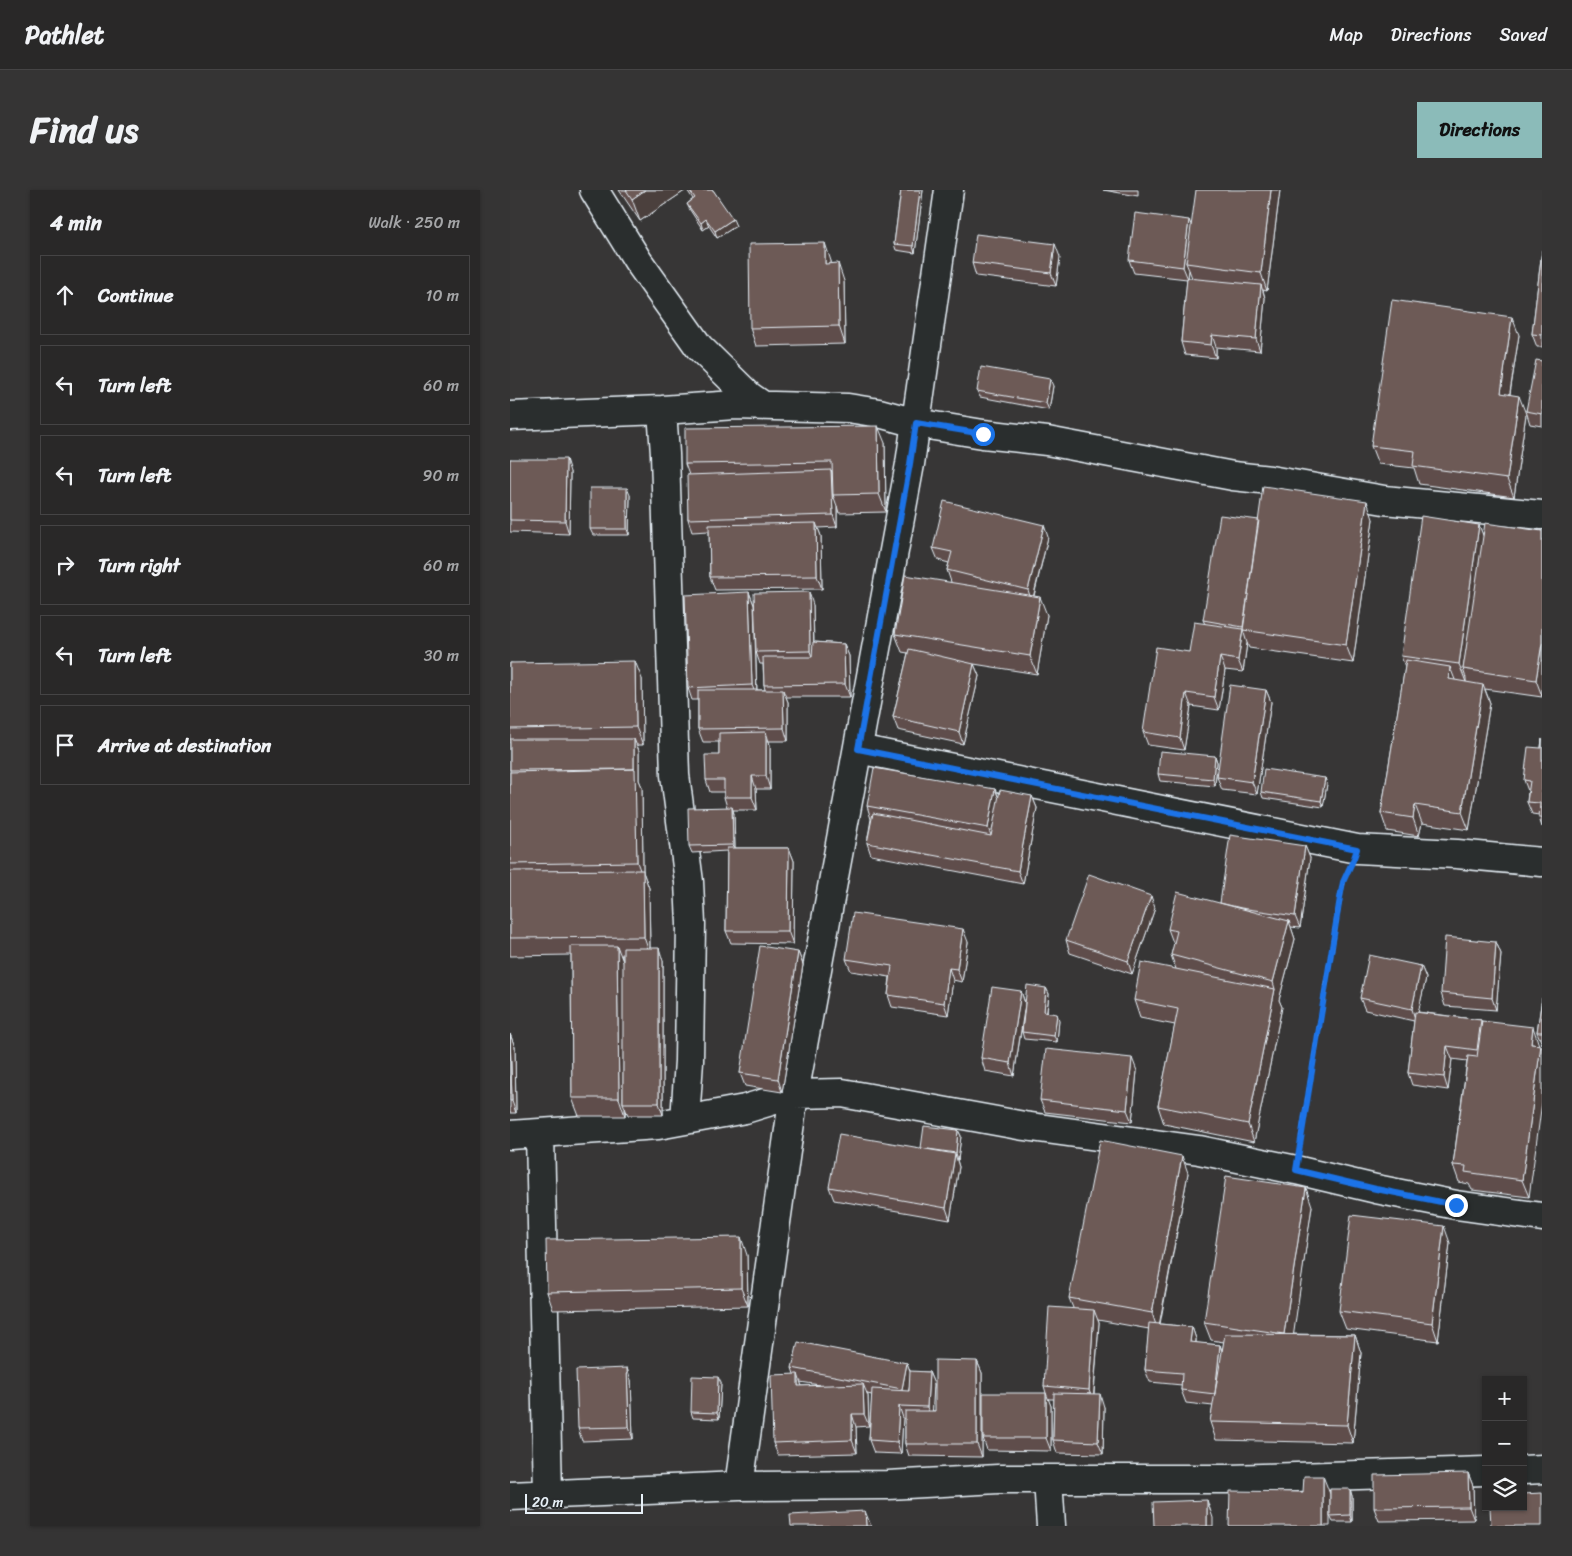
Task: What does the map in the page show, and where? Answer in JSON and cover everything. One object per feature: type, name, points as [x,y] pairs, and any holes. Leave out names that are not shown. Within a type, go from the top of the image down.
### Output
[{"type":"street","points":[[594,190],[638,261],[699,347],[749,396],[762,404]]},
{"type":"street","points":[[739,1486],[794,1094],[910,464],[949,190]]},
{"type":"street","points":[[510,416],[662,410],[735,404],[848,408],[879,413],[916,423],[1047,442],[1233,476],[1270,480],[1384,500],[1542,515]]},
{"type":"street","points":[[662,410],[676,775],[691,924],[685,1120]]},
{"type":"street","points":[[858,749],[1357,849],[1456,854],[1542,862]]},
{"type":"street","points":[[510,1135],[658,1126],[745,1109],[794,1094],[842,1093],[1024,1126],[1200,1150],[1456,1205],[1542,1217]]},
{"type":"street","points":[[540,1134],[548,1495]]},
{"type":"street","points":[[1527,1470],[1542,1469]]},
{"type":"street","points":[[510,1496],[739,1486],[888,1485],[998,1479],[1230,1479],[1482,1471]]},
{"type":"street","points":[[1048,1479],[1050,1526]]},
{"type":"path","points":[[1296,1170],[1343,882],[1357,849]]},
{"type":"building","points":[[626,190],[645,190],[632,199]]},
{"type":"building","points":[[689,190],[713,190],[733,219],[715,231],[706,219],[701,223],[687,204],[695,198]]},
{"type":"building","points":[[901,190],[920,190],[913,246],[894,244]]},
{"type":"building","points":[[1196,190],[1271,190],[1261,273],[1186,263]]},
{"type":"building","points":[[1135,213],[1189,220],[1183,267],[1129,260]]},
{"type":"building","points":[[976,234],[1055,244],[1051,273],[972,263]]},
{"type":"building","points":[[825,243],[825,264],[838,263],[839,326],[750,328],[749,244]]},
{"type":"building","points":[[1542,250],[1542,335],[1532,334]]},
{"type":"building","points":[[1187,278],[1261,285],[1256,339],[1212,335],[1211,345],[1181,342]]},
{"type":"building","points":[[1392,300],[1512,317],[1501,393],[1519,396],[1507,479],[1413,466],[1415,451],[1371,446]]},
{"type":"building","points":[[1536,360],[1542,361],[1542,414],[1526,411]]},
{"type":"building","points":[[981,367],[1050,379],[1046,403],[977,391]]},
{"type":"building","points":[[878,426],[879,494],[833,495],[832,462],[685,464],[685,428]]},
{"type":"building","points":[[510,459],[566,459],[565,521],[510,520]]},
{"type":"building","points":[[831,470],[833,515],[688,519],[687,475]]},
{"type":"building","points":[[1263,486],[1367,501],[1346,645],[1243,630]]},
{"type":"building","points":[[590,488],[627,488],[627,529],[590,529]]},
{"type":"building","points":[[944,501],[1044,525],[1028,590],[947,570],[952,552],[933,548]]},
{"type":"building","points":[[1220,515],[1259,520],[1243,627],[1203,620]]},
{"type":"building","points":[[1421,516],[1479,525],[1459,664],[1401,656]]},
{"type":"building","points":[[816,523],[817,576],[710,577],[709,525]]},
{"type":"building","points":[[1485,523],[1542,531],[1542,643],[1536,680],[1463,669]]},
{"type":"building","points":[[905,575],[1040,597],[1030,656],[895,634]]},
{"type":"building","points":[[749,592],[752,685],[688,688],[685,595]]},
{"type":"building","points":[[809,592],[810,651],[756,652],[754,593]]},
{"type":"building","points":[[1194,622],[1243,629],[1238,660],[1220,657],[1214,697],[1186,693],[1180,738],[1143,732],[1156,647],[1189,652]]},
{"type":"building","points":[[813,642],[844,644],[845,684],[764,685],[763,657],[812,657]]},
{"type":"building","points":[[909,649],[974,664],[959,732],[893,717]]},
{"type":"building","points":[[1406,660],[1450,667],[1449,679],[1483,685],[1462,812],[1415,805],[1413,818],[1381,813]]},
{"type":"building","points":[[635,661],[636,727],[510,729],[510,663]]},
{"type":"building","points":[[1230,685],[1266,690],[1252,782],[1217,777]]},
{"type":"building","points":[[698,690],[783,690],[784,728],[698,729]]},
{"type":"building","points":[[766,732],[766,776],[752,776],[752,797],[724,797],[724,780],[706,780],[705,755],[719,755],[719,733]]},
{"type":"building","points":[[510,739],[634,739],[634,769],[510,770]]},
{"type":"building","points":[[1542,739],[1542,818],[1539,818],[1540,803],[1527,802],[1530,781],[1524,780],[1528,747],[1541,748]]},
{"type":"building","points":[[1160,751],[1215,756],[1213,779],[1158,774]]},
{"type":"building","points":[[874,768],[995,789],[988,828],[867,806]]},
{"type":"building","points":[[635,769],[637,862],[510,864],[510,772]]},
{"type":"building","points":[[1264,769],[1325,778],[1321,801],[1261,792]]},
{"type":"building","points":[[1000,790],[1032,796],[1018,871],[867,843],[873,813],[991,836]]},
{"type":"building","points":[[732,807],[733,845],[689,846],[688,808]]},
{"type":"building","points":[[1230,835],[1305,846],[1295,916],[1220,903]]},
{"type":"building","points":[[727,848],[789,848],[788,931],[726,931]]},
{"type":"building","points":[[643,870],[644,937],[510,938],[510,871]]},
{"type":"building","points":[[1089,874],[1151,896],[1128,961],[1066,940]]},
{"type":"building","points":[[1177,892],[1289,921],[1273,982],[1171,955],[1177,931],[1168,929]]},
{"type":"building","points":[[853,913],[963,929],[957,969],[949,968],[944,1003],[888,995],[892,966],[846,959]]},
{"type":"building","points":[[1445,937],[1496,942],[1492,998],[1441,993]]},
{"type":"building","points":[[571,946],[617,946],[619,1098],[572,1098]]},
{"type":"building","points":[[760,946],[798,952],[778,1079],[740,1073]]},
{"type":"building","points":[[623,948],[659,948],[659,1103],[623,1103]]},
{"type":"building","points":[[1369,955],[1421,966],[1412,1009],[1360,998]]},
{"type":"building","points":[[1141,962],[1275,989],[1248,1124],[1158,1106],[1178,1009],[1134,1000]]},
{"type":"building","points":[[1027,985],[1046,988],[1044,1012],[1057,1014],[1054,1036],[1022,1032]]},
{"type":"building","points":[[992,987],[1021,991],[1010,1063],[981,1058]]},
{"type":"building","points":[[1542,998],[1542,1032],[1537,1032]]},
{"type":"building","points":[[1415,1012],[1481,1020],[1477,1050],[1447,1046],[1444,1077],[1408,1073]]},
{"type":"building","points":[[1482,1021],[1533,1027],[1531,1044],[1541,1045],[1522,1180],[1465,1172],[1466,1166],[1453,1165],[1468,1056],[1477,1057]]},
{"type":"building","points":[[510,1034],[512,1101],[510,1101]]},
{"type":"building","points":[[1046,1049],[1132,1058],[1127,1110],[1040,1100]]},
{"type":"building","points":[[924,1126],[958,1130],[956,1153],[921,1148]]},
{"type":"building","points":[[839,1134],[955,1154],[946,1208],[829,1187]]},
{"type":"building","points":[[1100,1140],[1182,1156],[1152,1313],[1069,1298]]},
{"type":"building","points":[[1226,1176],[1306,1188],[1284,1334],[1204,1322]]},
{"type":"building","points":[[1351,1215],[1444,1226],[1432,1323],[1339,1311]]},
{"type":"building","points":[[741,1237],[741,1288],[547,1292],[546,1240]]},
{"type":"building","points":[[1049,1307],[1094,1310],[1089,1390],[1044,1386]]},
{"type":"building","points":[[1149,1323],[1192,1327],[1190,1342],[1220,1345],[1215,1394],[1181,1390],[1182,1373],[1145,1370]]},
{"type":"building","points":[[1225,1334],[1355,1335],[1347,1425],[1210,1422]]},
{"type":"building","points":[[798,1342],[907,1363],[902,1389],[792,1368]]},
{"type":"building","points":[[935,1360],[977,1361],[977,1444],[905,1444],[905,1411],[935,1411]]},
{"type":"building","points":[[627,1368],[629,1427],[578,1428],[576,1370]]},
{"type":"building","points":[[910,1371],[929,1372],[927,1407],[899,1406],[897,1442],[869,1440],[872,1389],[909,1391]]},
{"type":"building","points":[[798,1374],[798,1386],[863,1384],[864,1414],[852,1414],[852,1440],[773,1443],[771,1375]]},
{"type":"building","points":[[692,1376],[718,1377],[717,1413],[691,1412]]},
{"type":"building","points":[[983,1393],[1046,1393],[1046,1438],[983,1438]]},
{"type":"building","points":[[1054,1393],[1100,1394],[1098,1442],[1053,1440]]},
{"type":"building","points":[[1468,1473],[1469,1507],[1374,1508],[1374,1475]]},
{"type":"building","points":[[1304,1476],[1323,1476],[1323,1526],[1229,1526],[1230,1491],[1303,1492]]},
{"type":"building","points":[[1330,1489],[1350,1489],[1350,1515],[1330,1516]]},
{"type":"building","points":[[1542,1493],[1542,1526],[1491,1526],[1490,1511],[1527,1511],[1527,1494]]},
{"type":"building","points":[[1207,1500],[1207,1526],[1154,1526],[1153,1502]]},
{"type":"building","points":[[865,1511],[866,1526],[791,1526],[790,1515]]},
{"type":"route","points":[[983,434],[916,423],[858,749],[1357,849],[1343,882],[1296,1170],[1456,1205]]}]
